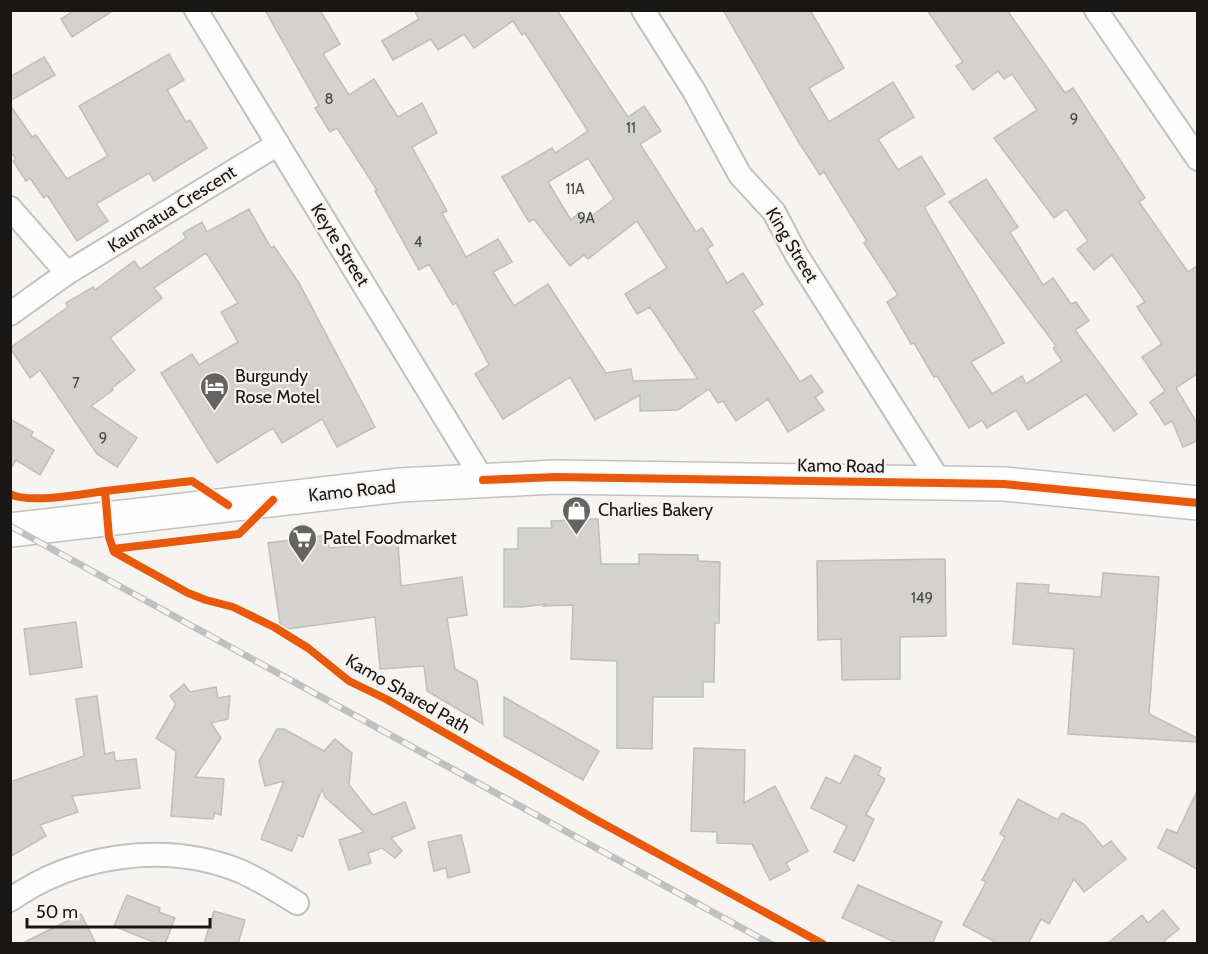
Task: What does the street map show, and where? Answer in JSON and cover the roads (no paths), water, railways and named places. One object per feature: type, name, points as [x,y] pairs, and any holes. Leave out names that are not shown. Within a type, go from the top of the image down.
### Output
[{"type":"main road","name":"Kamo Road","points":[[10,530],[400,485],[555,477],[1004,484],[1197,503]]},
{"type":"street","name":"Keyte Street","points":[[195,10],[483,480]]},
{"type":"street","name":"King Street","points":[[643,10],[694,91],[740,175],[774,212],[796,254],[940,482]]},
{"type":"street","points":[[1096,10],[1197,159]]},
{"type":"street","name":"Kaumatua Crescent","points":[[10,314],[67,273],[278,144]]},
{"type":"street","points":[[10,208],[67,273]]},
{"type":"street","points":[[10,900],[57,874],[91,863],[132,855],[168,855],[205,861],[239,871],[269,885],[297,903]]},
{"type":"railway","points":[[10,526],[771,944]]},
{"type":"place","name":"Burgundy Rose Motel","points":[[214,412]]},
{"type":"place","name":"Charlies Bakery","points":[[577,536]]},
{"type":"place","name":"Patel Foodmarket","points":[[302,564]]}]
